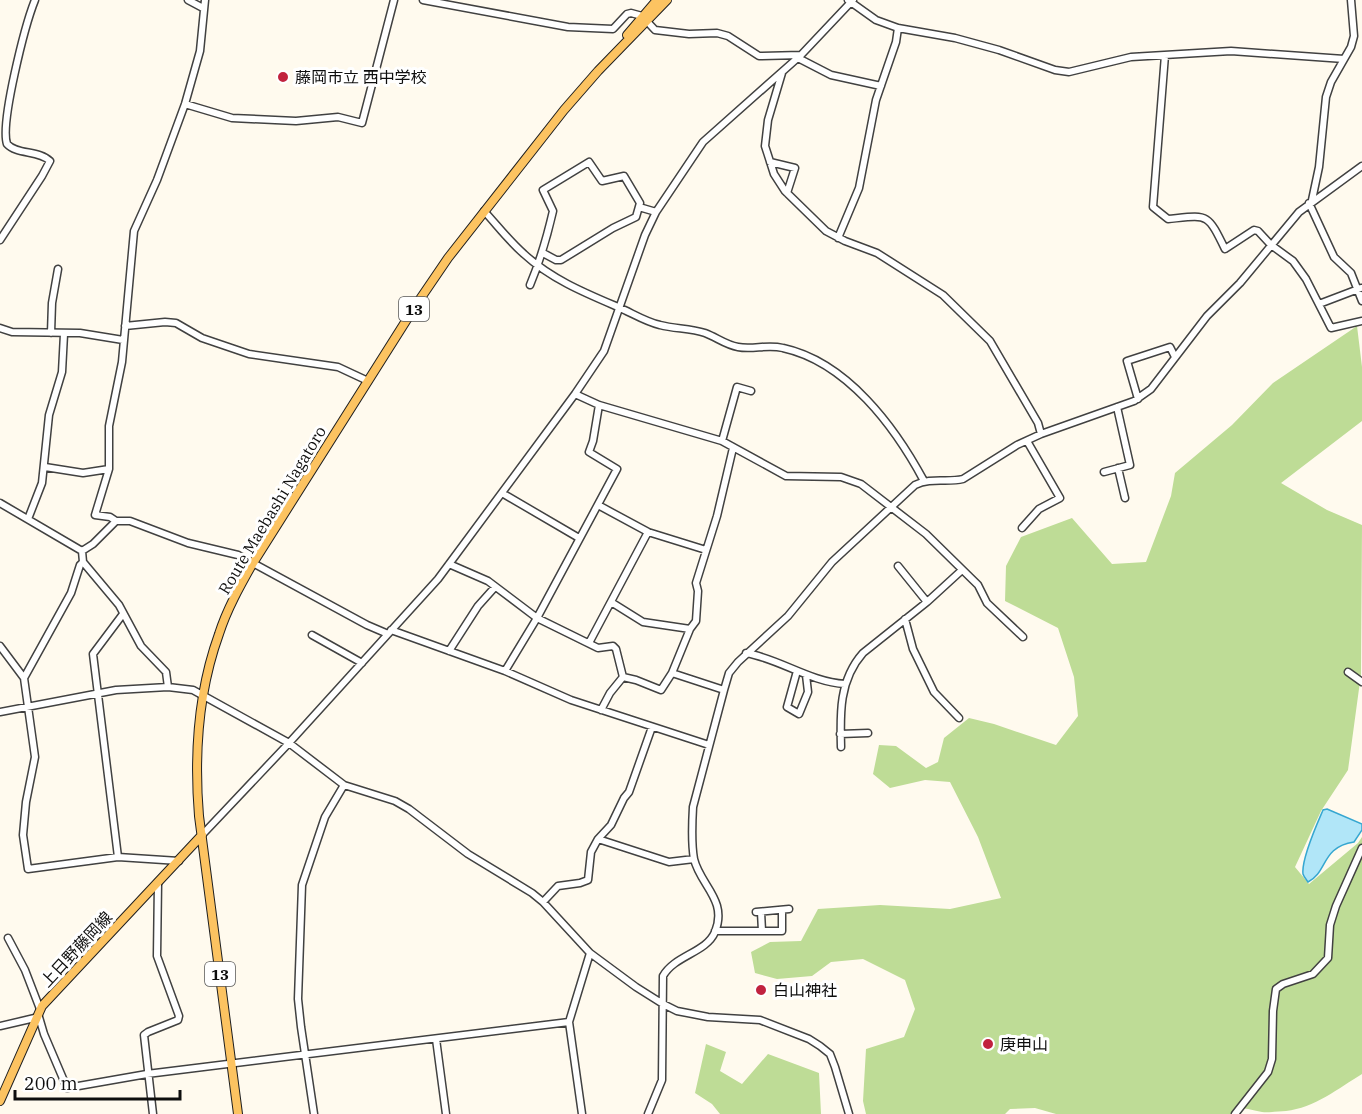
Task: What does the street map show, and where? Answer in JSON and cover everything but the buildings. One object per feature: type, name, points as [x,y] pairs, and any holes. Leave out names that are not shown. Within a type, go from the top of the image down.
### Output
[{"type":"main road","name":"Route Maebashi Nagatoro","points":[[238,1114],[196,781],[204,695],[218,635],[235,595],[253,563],[431,281],[564,110],[644,19],[657,0]]},
{"type":"main road","name":"Route Maebashi Nagatoro","points":[[644,19],[667,0]]},
{"type":"main road","name":"上日野藤岡線","points":[[0,1101],[38,1013],[202,834]]},
{"type":"street","points":[[0,240],[50,161],[9,146],[3,138],[3,100],[14,54],[34,1],[24,0]]},
{"type":"street","points":[[188,0],[203,8]]},
{"type":"street","points":[[205,0],[200,51],[185,104],[157,180],[134,231],[122,362],[109,426],[109,469],[95,515],[110,517],[116,521],[130,521],[188,543],[238,555],[367,626],[449,651],[505,671],[571,700],[709,745]]},
{"type":"street","points":[[185,104],[232,118],[296,121],[338,117],[362,123],[394,0]]},
{"type":"street","points":[[423,0],[568,27],[613,29],[627,14],[631,13],[644,19],[656,30],[689,34],[722,34],[759,56],[799,57],[831,75],[881,86]]},
{"type":"street","points":[[1352,0],[1354,36],[1351,47],[1326,97],[1319,166],[1310,202],[1334,257],[1352,273],[1360,289],[1362,301]]},
{"type":"street","points":[[202,834],[289,743],[438,579],[575,394],[604,351],[652,219],[703,142],[783,73],[851,1],[876,20],[898,28],[955,38],[999,50],[1055,70],[1069,72],[1131,57],[1231,51],[1344,59]]},
{"type":"street","points":[[838,238],[859,188],[876,100],[896,42],[898,28]]},
{"type":"street","points":[[1165,55],[1153,207],[1168,219],[1199,216],[1207,218],[1212,223],[1225,249],[1254,230],[1258,231],[1271,245],[1293,261],[1306,279],[1331,328],[1362,321]]},
{"type":"street","points":[[783,73],[766,131],[765,146],[774,174],[788,193],[826,231],[877,253],[943,295],[976,327],[996,349],[1038,423],[1041,434]]},
{"type":"street","points":[[530,285],[543,253],[553,211],[543,190],[589,162],[602,181],[624,176],[640,203],[637,216]]},
{"type":"street","points":[[770,162],[795,168],[788,193]]},
{"type":"street","points":[[648,1114],[662,1080],[663,976],[668,967],[711,940],[718,921],[715,896],[700,875],[694,859],[692,824],[693,807],[729,673],[746,653],[788,616],[832,562],[909,490],[924,481],[963,479],[1041,434],[1138,399],[1151,389],[1207,316],[1240,283],[1299,212],[1362,165]]},
{"type":"street","points":[[639,207],[656,212]]},
{"type":"street","points":[[484,211],[517,248],[538,266],[566,284],[658,325],[705,333],[741,348],[760,345],[786,348],[825,364],[856,390],[901,441],[924,481]]},
{"type":"street","points":[[543,253],[556,260],[561,260],[637,216],[652,219]]},
{"type":"street","points":[[51,333],[52,303],[58,269]]},
{"type":"street","points":[[1319,304],[1360,289]]},
{"type":"street","points":[[125,326],[176,323],[202,338],[249,354],[338,366],[368,381]]},
{"type":"street","points":[[0,328],[12,332],[80,333],[123,340]]},
{"type":"street","points":[[28,519],[42,483],[49,415],[62,372],[64,333]]},
{"type":"street","points":[[1138,399],[1127,361],[1170,347],[1175,357]]},
{"type":"street","points":[[722,441],[737,387],[751,391]]},
{"type":"street","points":[[575,394],[599,405],[722,441],[786,476],[845,477],[861,484],[926,534],[978,585],[987,603],[1023,637]]},
{"type":"street","points":[[505,671],[537,618],[617,469],[589,452],[599,405]]},
{"type":"street","points":[[1104,472],[1130,465],[1117,407]]},
{"type":"street","points":[[1022,528],[1040,509],[1060,498],[1027,441]]},
{"type":"street","points":[[622,677],[661,690],[672,673],[690,629],[696,621],[698,591],[696,583],[717,516],[733,448]]},
{"type":"street","points":[[45,467],[83,473],[109,469]]},
{"type":"street","points":[[1118,468],[1125,498]]},
{"type":"street","points":[[502,493],[579,538]]},
{"type":"street","points":[[0,503],[82,551]]},
{"type":"street","points":[[598,505],[648,532],[706,550]]},
{"type":"street","points":[[82,551],[93,544],[116,521]]},
{"type":"street","points":[[589,643],[648,532]]},
{"type":"street","points":[[82,551],[83,562],[108,590],[141,646],[166,672],[168,687]]},
{"type":"street","points":[[24,678],[71,593],[83,562]]},
{"type":"street","points":[[449,564],[488,581],[537,618],[598,648],[613,646],[616,649],[622,677],[601,710]]},
{"type":"street","points":[[898,566],[927,602]]},
{"type":"street","points":[[841,747],[840,712],[845,684],[854,663],[962,570]]},
{"type":"street","points":[[449,651],[478,606],[495,587]]},
{"type":"street","points":[[611,602],[643,622],[690,629]]},
{"type":"street","points":[[118,857],[93,654],[123,614]]},
{"type":"street","points":[[905,619],[913,649],[934,692],[959,718]]},
{"type":"street","points":[[312,635],[362,663]]},
{"type":"street","points":[[0,646],[24,678],[35,757],[26,802],[23,835],[28,869],[118,857],[178,861]]},
{"type":"street","points":[[746,653],[757,655],[806,675],[845,684]]},
{"type":"street","points":[[797,671],[787,707],[799,714],[808,692],[806,675]]},
{"type":"street","points":[[1348,672],[1362,682]]},
{"type":"street","points":[[672,673],[724,690]]},
{"type":"street","points":[[0,712],[125,688],[188,688],[204,695],[289,743],[344,785],[395,801],[409,809],[468,854],[532,893],[591,953],[663,1004],[687,1013],[760,1020],[809,1039],[820,1046],[830,1054],[849,1114]]},
{"type":"street","points":[[543,902],[558,886],[588,880],[591,852],[598,839],[611,825],[629,792],[652,727]]},
{"type":"street","points":[[840,734],[868,733]]},
{"type":"street","points":[[314,1114],[300,1027],[298,999],[302,885],[325,818],[344,785]]},
{"type":"street","points":[[598,839],[669,862],[694,859]]},
{"type":"street","points":[[1235,1114],[1268,1072],[1272,1059],[1276,989],[1283,984],[1313,974],[1328,958],[1330,925],[1362,848]]},
{"type":"street","points":[[153,1114],[147,1074],[145,1034],[179,1019],[157,956],[158,882]]},
{"type":"street","points":[[715,932],[782,931],[786,909],[759,912],[762,931]]},
{"type":"street","points":[[8,938],[25,970],[39,1017],[67,1088],[147,1074],[568,1022]]},
{"type":"street","points":[[582,1114],[568,1022],[591,953]]},
{"type":"street","points":[[0,1026],[38,1013]]},
{"type":"street","points":[[436,1039],[447,1114]]},
{"type":"green space","points":[[1357,326],[1362,367],[1362,421],[1281,483],[1327,510],[1362,525],[1361,674],[1348,770],[1321,811],[1295,867],[1309,884],[1358,843],[1362,837],[1362,1074],[1316,1102],[1286,1111],[1265,1112],[1243,1108],[1232,1114],[1056,1114],[1035,1108],[1010,1109],[1005,1114],[866,1114],[863,1101],[866,1049],[904,1037],[915,1009],[905,980],[863,959],[831,962],[812,976],[777,979],[755,973],[751,952],[770,942],[801,941],[818,909],[880,905],[950,909],[1001,898],[978,837],[950,782],[925,780],[890,788],[873,774],[879,745],[896,746],[926,768],[938,762],[944,738],[969,718],[1056,745],[1078,716],[1074,677],[1058,628],[1005,601],[1006,566],[1021,537],[1072,518],[1112,564],[1146,562],[1171,496],[1175,473],[1232,425],[1273,383]]},
{"type":"green space","points":[[706,1044],[726,1052],[720,1071],[742,1084],[768,1054],[819,1073],[821,1114],[720,1114],[712,1104],[695,1093]]},
{"type":"water","points":[[1327,809],[1362,824],[1362,830],[1354,842],[1343,845],[1330,854],[1319,872],[1308,882],[1303,874],[1304,860],[1323,810]]},
{"type":"place","name":"藤岡市立 西中学校","points":[[283,77]]},
{"type":"place","name":"白山神社","points":[[761,990]]},
{"type":"place","name":"庚申山","points":[[988,1044]]}]
